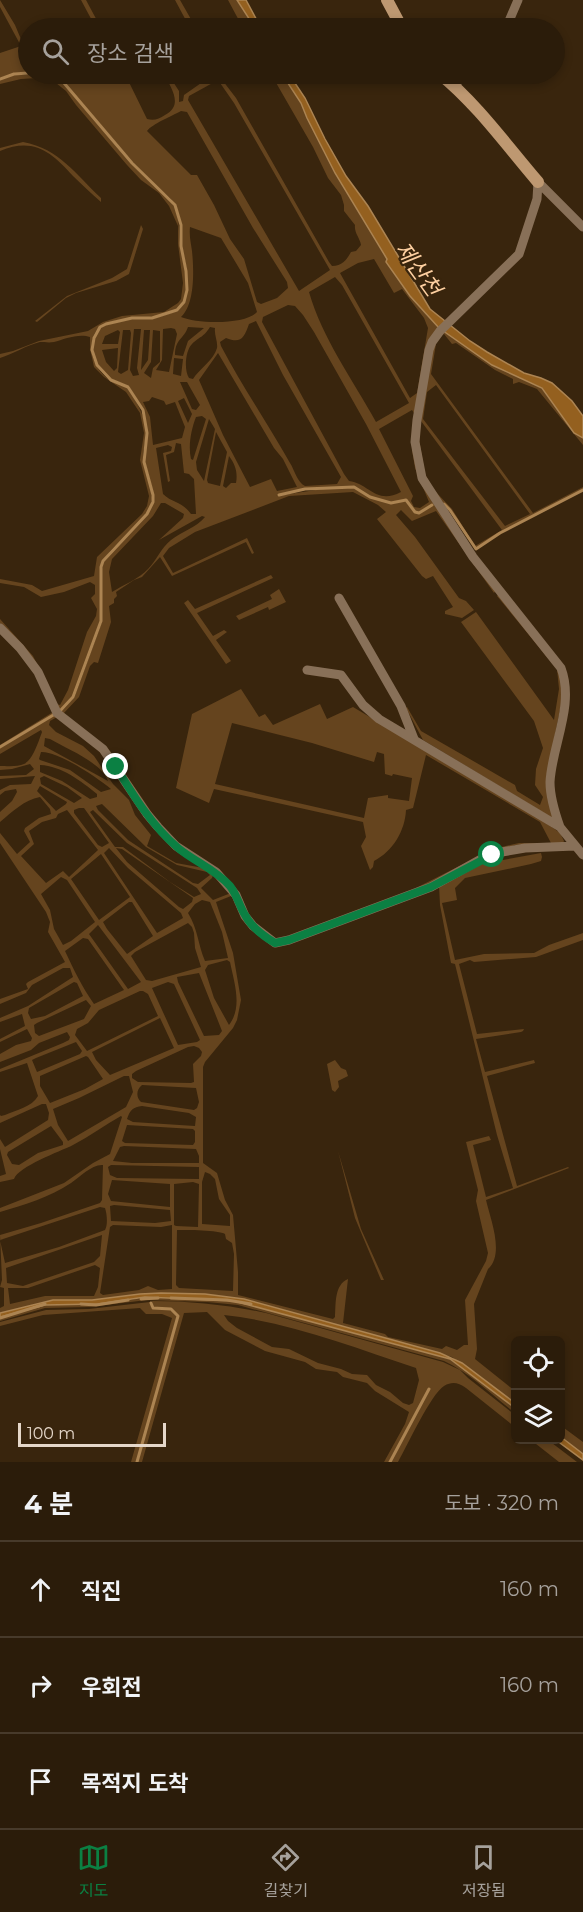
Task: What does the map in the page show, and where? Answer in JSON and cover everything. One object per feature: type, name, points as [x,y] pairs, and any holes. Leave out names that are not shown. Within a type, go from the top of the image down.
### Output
[{"type":"street","points":[[387,0],[397,18]]},
{"type":"street","points":[[510,18],[518,0]]},
{"type":"street","points":[[454,85],[538,182],[583,227]]},
{"type":"street","points":[[538,182],[537,199],[519,254],[440,331],[432,342],[423,379],[415,442],[422,477],[431,494],[494,586],[552,654],[561,668],[565,681],[564,710],[550,780],[552,803],[560,827],[583,855]]},
{"type":"street","points":[[339,598],[401,706],[414,740]]},
{"type":"street","points":[[0,628],[20,648],[38,672],[57,713],[103,749],[147,814],[176,846],[216,872],[236,895],[245,916],[253,926],[275,943],[289,940],[431,887],[483,858],[501,852],[525,848],[575,846]]},
{"type":"street","points":[[307,670],[341,675],[363,705],[379,719],[560,827]]},
{"type":"shaded area","points":[[0,0],[15,25],[18,40],[0,7]]},
{"type":"shaded area","points":[[81,0],[86,0],[96,18],[91,18]]},
{"type":"shaded area","points":[[175,0],[180,0],[190,18],[185,18]]},
{"type":"shaded area","points":[[228,0],[237,0],[249,18],[238,18]]},
{"type":"shaded area","points":[[237,0],[246,0],[256,18],[249,18]]},
{"type":"shaded area","points":[[18,47],[18,73],[0,78],[0,53]]},
{"type":"shaded area","points":[[18,75],[18,80],[0,84],[0,80]]},
{"type":"shaded area","points":[[57,84],[64,84],[132,163],[158,187],[133,162],[66,84],[130,84],[147,119],[152,120],[171,111],[174,106],[174,96],[169,84],[174,84],[179,91],[179,102],[183,101],[184,95],[200,84],[211,84],[189,96],[188,100],[299,291],[330,270],[221,84],[225,84],[236,98],[329,262],[332,266],[339,265],[361,245],[355,225],[344,211],[341,195],[328,178],[277,84],[289,84],[301,103],[335,173],[387,259],[386,262],[410,296],[439,328],[418,400],[418,470],[496,590],[494,593],[436,511],[412,521],[401,510],[396,515],[415,537],[459,598],[466,601],[474,610],[462,618],[445,614],[445,611],[453,607],[433,576],[426,579],[422,576],[377,519],[386,512],[378,505],[353,492],[289,496],[195,532],[169,548],[163,556],[173,573],[247,538],[254,553],[252,554],[246,542],[172,576],[160,557],[142,577],[134,580],[151,566],[167,543],[205,517],[202,516],[159,540],[183,518],[184,514],[161,503],[153,516],[112,559],[109,572],[112,592],[133,580],[116,592],[114,603],[109,606],[111,622],[98,663],[94,662],[90,666],[79,697],[63,714],[110,751],[163,829],[122,774],[59,712],[0,625],[0,619],[33,656],[57,704],[60,705],[68,690],[87,632],[96,616],[97,609],[91,598],[95,594],[95,585],[90,582],[64,592],[41,597],[24,587],[0,583],[0,579],[32,585],[42,591],[94,576],[97,557],[142,514],[149,496],[140,460],[144,433],[140,413],[126,392],[104,377],[94,367],[90,337],[76,336],[54,342],[40,342],[0,358],[0,354],[39,341],[88,331],[103,322],[122,316],[164,312],[181,299],[183,283],[178,226],[169,206],[159,193],[141,180],[127,165],[66,91]],"holes":[[[181,111],[187,112],[253,228],[287,282],[288,288],[277,298],[261,304],[257,302],[244,259],[230,239],[197,175],[191,175],[147,131]],[[172,201],[176,205],[182,225],[182,246],[187,270],[185,302],[178,311],[152,319],[132,319],[106,325],[100,328],[94,338],[93,350],[97,364],[111,379],[129,386],[143,409],[147,433],[145,462],[154,495],[154,502],[144,518],[152,499],[143,460],[146,433],[144,421],[130,389],[111,381],[98,368],[93,357],[92,344],[93,338],[99,328],[109,322],[166,314],[177,310],[184,301],[186,274],[180,241],[177,211]],[[190,227],[221,238],[248,283],[257,312],[243,319],[221,322],[198,321],[181,317],[189,304],[193,277]],[[374,259],[394,293],[402,289],[424,318],[428,328],[417,393],[410,398],[340,273],[358,263]],[[335,277],[342,285],[409,403],[376,422],[330,342],[309,292]],[[288,305],[295,306],[314,332],[401,492],[385,496],[379,495],[349,481],[344,474],[262,322],[263,317]],[[256,321],[283,375],[341,477],[337,484],[305,486],[302,484],[220,342],[226,338],[239,340],[249,324]],[[188,327],[204,328],[188,341],[183,356],[175,355],[176,346]],[[210,327],[215,328],[217,348],[213,356],[193,379],[189,378],[186,366],[190,347]],[[134,329],[141,329],[137,368],[139,375],[133,376],[130,370]],[[163,329],[175,329],[177,334],[169,372],[156,370],[162,360]],[[118,330],[120,332],[118,344],[102,344],[105,336]],[[123,330],[130,330],[131,333],[128,370],[121,374],[118,372]],[[144,330],[150,330],[148,360],[141,370]],[[153,330],[160,331],[160,362],[153,368],[151,378],[144,373],[151,362]],[[118,348],[117,368],[114,371],[106,362],[102,350]],[[218,353],[274,448],[283,459],[297,487],[277,491],[271,479],[250,487],[223,435],[199,380]],[[174,358],[183,359],[181,376],[173,374]],[[180,382],[187,382],[200,405],[196,410],[192,409]],[[152,397],[164,401],[166,405],[175,402],[185,427],[182,438],[153,445],[150,417],[143,402],[149,401]],[[184,398],[192,414],[188,423],[178,401]],[[412,410],[414,413],[412,450],[415,468],[429,502],[420,508],[414,507],[411,501],[413,496],[379,429]],[[202,416],[206,419],[193,460],[190,449],[191,433],[196,417]],[[209,419],[215,429],[204,481],[197,470],[196,462]],[[216,432],[227,452],[220,486],[208,483],[207,480]],[[176,443],[181,444],[184,473],[194,479],[196,514],[191,514],[163,494],[156,448],[168,445],[172,447],[171,451],[163,453],[168,482],[170,481],[166,455],[174,452]],[[229,456],[237,475],[236,483],[231,483],[226,488],[223,486]],[[322,487],[354,487],[370,496],[391,503],[406,499],[415,511],[419,512],[433,505],[419,514],[414,512],[405,501],[391,504],[369,497],[354,488],[322,489],[276,496]],[[131,532],[104,561],[102,567],[102,622],[74,698],[61,712],[73,697],[100,621],[100,567],[111,550]]]},
{"type":"shaded area","points":[[289,84],[296,84],[305,98],[346,176],[368,206],[430,309],[487,352],[524,373],[552,383],[572,401],[583,416],[583,438],[574,433],[542,388],[492,365],[439,328],[410,296],[386,262],[387,259],[335,173],[301,103]]},
{"type":"shaded area","points":[[23,142],[36,145],[57,156],[101,198],[101,202],[57,160],[41,149],[23,146],[0,151],[0,148]]},
{"type":"shaded area","points":[[141,225],[143,229],[129,274],[116,281],[66,298],[37,322],[35,321],[67,296],[112,278],[127,269]]},
{"type":"shaded area","points":[[445,331],[492,365],[542,388],[574,433],[583,438],[583,445],[537,389],[519,382],[513,384],[513,379],[495,370],[456,343],[452,344],[444,334],[437,338],[431,374],[533,513],[583,487],[583,490],[500,533],[476,549],[451,509],[444,503],[441,504],[430,489],[421,465],[418,449],[419,413],[425,377],[436,337]],"holes":[[[436,385],[530,514],[505,526],[423,419],[427,392]],[[421,421],[502,530],[475,546],[452,509],[434,490],[425,474],[419,439]]]},
{"type":"shaded area","points":[[271,575],[273,578],[197,613],[213,636],[224,630],[227,632],[216,640],[231,661],[226,664],[184,603],[188,600],[195,609]]},
{"type":"shaded area","points":[[279,589],[286,602],[239,620],[236,616],[272,599],[270,595]]},
{"type":"shaded area","points":[[499,594],[560,670],[562,700],[546,779],[554,819],[423,740],[406,708],[421,731],[515,785],[517,791],[540,805],[543,797],[535,785],[536,769],[543,748],[534,721],[461,622],[476,612],[554,720],[559,689],[557,669],[497,596]]},
{"type":"shaded area","points":[[241,689],[259,717],[265,714],[273,725],[320,704],[327,719],[353,707],[541,819],[560,833],[564,841],[563,843],[515,845],[430,885],[414,889],[493,849],[519,843],[551,843],[540,822],[426,755],[413,808],[406,810],[397,840],[387,852],[374,861],[370,870],[361,846],[366,837],[363,822],[214,789],[209,803],[176,788],[192,714]],"holes":[[[232,723],[312,743],[374,762],[377,752],[384,754],[385,774],[412,778],[409,801],[388,798],[388,795],[368,798],[364,818],[215,784]]]},
{"type":"shaded area","points":[[51,703],[60,717],[72,726],[57,717],[50,721],[49,725],[56,732],[83,746],[94,756],[113,784],[129,800],[135,815],[151,835],[147,846],[176,863],[214,872],[212,878],[201,888],[213,900],[231,893],[235,898],[231,896],[216,902],[233,953],[241,1000],[233,1028],[203,1067],[203,1163],[217,1173],[225,1200],[233,1215],[238,1295],[333,1319],[338,1290],[348,1279],[343,1323],[385,1334],[388,1337],[442,1349],[446,1346],[457,1350],[468,1345],[465,1300],[488,1253],[476,1201],[478,1190],[466,1142],[489,1136],[491,1140],[473,1145],[486,1197],[513,1188],[497,1135],[455,964],[451,963],[440,905],[439,885],[497,855],[503,860],[541,853],[541,861],[465,878],[455,888],[457,900],[442,903],[455,960],[484,954],[534,953],[583,933],[583,940],[536,957],[474,962],[470,960],[459,964],[477,1034],[524,1029],[521,1032],[476,1039],[485,1072],[534,1060],[535,1063],[487,1076],[517,1186],[569,1168],[486,1200],[496,1245],[493,1262],[474,1304],[477,1349],[475,1359],[511,1388],[511,1400],[452,1357],[244,1299],[205,1294],[140,1294],[92,1300],[53,1300],[0,1313],[0,1308],[4,1306],[4,1288],[0,1287],[2,1280],[0,1241],[5,1263],[105,1230],[106,1210],[100,1207],[0,1240],[0,1235],[100,1203],[103,1165],[90,1169],[63,1188],[46,1196],[0,1212],[0,1208],[64,1183],[110,1154],[122,1117],[73,1145],[31,1164],[14,1179],[0,1182],[0,1176],[6,1174],[0,1139],[5,1147],[48,1120],[49,1113],[46,1104],[42,1104],[0,1123],[0,1115],[28,1106],[38,1096],[27,1063],[0,1072],[0,1069],[63,1043],[70,1037],[67,1032],[0,1062],[0,1054],[16,1045],[31,1041],[32,1038],[27,1029],[0,1042],[0,1039],[25,1026],[22,1014],[0,1022],[0,1018],[28,1006],[73,977],[70,968],[63,968],[32,985],[26,993],[0,1004],[0,999],[28,989],[26,984],[28,982],[65,962],[48,932],[50,922],[46,912],[0,843],[0,833],[17,854],[30,842],[24,831],[25,828],[39,818],[51,814],[50,809],[40,797],[23,804],[0,822],[0,812],[12,801],[17,792],[16,789],[5,791],[0,795],[0,790],[10,785],[31,784],[35,776],[0,779],[0,776],[26,775],[34,769],[30,764],[0,770],[0,766],[19,766],[27,762],[42,732],[41,730],[0,754],[0,748],[55,714],[0,745],[53,712]],"holes":[[[45,738],[91,762],[108,781],[44,746]],[[41,752],[67,760],[111,789],[101,792],[70,770],[40,760]],[[40,765],[56,768],[71,775],[97,794],[97,797],[90,799],[62,781],[40,772]],[[44,776],[67,787],[82,798],[74,803],[41,784],[40,778]],[[40,786],[67,802],[56,811],[37,791]],[[102,804],[146,847],[177,865],[207,872],[210,875],[198,884],[193,883],[128,840],[96,806]],[[84,808],[109,843],[102,847],[98,845],[74,810]],[[67,810],[98,850],[69,877],[63,871],[46,883],[21,856],[34,844],[29,831],[42,822],[56,818],[58,814]],[[93,810],[127,843],[197,888],[201,894],[194,897],[123,847],[115,847],[90,812]],[[109,848],[128,868],[181,913],[183,918],[157,933],[104,853]],[[116,848],[122,849],[193,898],[192,902],[183,909],[127,862]],[[101,854],[130,897],[99,920],[71,879]],[[61,877],[67,880],[95,922],[63,945],[54,929],[50,910],[41,894]],[[202,900],[210,902],[222,932],[228,958],[205,961],[188,913],[195,904]],[[132,902],[153,936],[127,954],[103,922]],[[188,923],[194,933],[195,948],[201,967],[152,981],[146,980],[131,956]],[[98,925],[141,982],[128,989],[89,934]],[[83,938],[88,939],[124,990],[94,1004],[65,951]],[[227,960],[230,962],[237,1002],[229,1025],[214,998],[205,970],[208,965]],[[199,973],[222,1031],[219,1035],[204,1036],[178,982],[177,977]],[[74,982],[77,983],[83,996],[45,1016],[31,1019],[28,1013],[29,1008]],[[168,982],[174,984],[200,1040],[178,1045],[152,988]],[[140,991],[148,994],[158,1016],[87,1051],[75,1035],[77,1029],[88,1023],[99,1010]],[[86,1000],[91,1006],[84,1019],[39,1036],[35,1033],[34,1025],[37,1023]],[[160,1018],[174,1048],[110,1075],[92,1052]],[[76,1042],[82,1051],[80,1054],[37,1072],[32,1060]],[[194,1046],[202,1052],[193,1064],[194,1082],[138,1082],[132,1078],[132,1074],[136,1071],[188,1047]],[[86,1056],[103,1079],[50,1103],[40,1086],[40,1076]],[[124,1076],[129,1076],[133,1092],[126,1107],[68,1141],[58,1125],[53,1109]],[[142,1085],[196,1088],[199,1102],[194,1110],[141,1102],[138,1091]],[[136,1107],[189,1113],[196,1117],[195,1126],[133,1122],[127,1119],[129,1113]],[[127,1125],[193,1129],[195,1142],[193,1145],[125,1143],[122,1141]],[[51,1126],[63,1142],[63,1145],[38,1153],[19,1165],[12,1164],[7,1155],[8,1152]],[[124,1146],[196,1149],[199,1163],[132,1163],[113,1161],[120,1147]],[[111,1165],[199,1167],[199,1179],[117,1178],[110,1175],[108,1167]],[[205,1172],[215,1179],[219,1199],[230,1215],[230,1226],[202,1224],[202,1182]],[[112,1180],[170,1184],[170,1207],[111,1201],[108,1194]],[[193,1182],[199,1184],[198,1227],[174,1225],[174,1184]],[[110,1206],[170,1210],[171,1221],[155,1223],[111,1221]],[[113,1225],[161,1227],[172,1225],[172,1289],[158,1290],[148,1286],[139,1290],[103,1295],[100,1293],[110,1227]],[[177,1230],[202,1230],[225,1234],[226,1239],[232,1243],[233,1291],[179,1288],[176,1285]],[[102,1235],[100,1256],[94,1262],[23,1286],[7,1283],[6,1268]],[[95,1265],[100,1268],[98,1287],[94,1296],[45,1296],[10,1304],[8,1288],[28,1288]]]},
{"type":"shaded area","points":[[335,1060],[341,1068],[346,1070],[348,1076],[338,1081],[339,1087],[335,1092],[332,1090],[327,1064]]},
{"type":"shaded area","points":[[338,1151],[361,1229],[384,1280],[381,1280],[355,1218]]},
{"type":"shaded area","points":[[140,1294],[205,1294],[244,1299],[440,1353],[462,1363],[511,1400],[511,1405],[450,1359],[234,1301],[145,1297],[98,1304],[45,1305],[0,1317],[0,1313],[53,1300],[92,1300]]},
{"type":"shaded area","points":[[152,1297],[219,1299],[250,1304],[450,1359],[511,1405],[511,1410],[472,1378],[444,1361],[238,1305],[147,1300],[89,1307],[45,1308],[0,1321],[0,1317],[45,1305],[98,1304]]},
{"type":"shaded area","points":[[152,1301],[209,1304],[252,1310],[443,1362],[460,1370],[511,1412],[511,1424],[466,1388],[453,1383],[444,1386],[439,1391],[398,1462],[391,1462],[428,1389],[389,1462],[384,1462],[409,1412],[375,1391],[367,1383],[343,1377],[337,1372],[316,1369],[305,1362],[265,1351],[225,1330],[207,1312],[184,1313],[142,1462],[138,1462],[178,1315],[171,1308],[153,1308]],"holes":[[[224,1315],[273,1323],[321,1336],[416,1368],[419,1380],[413,1403],[409,1405],[403,1403],[390,1392],[376,1385],[367,1375],[352,1374],[318,1363],[289,1349],[272,1347],[237,1328]]]},
{"type":"shaded area","points":[[150,1302],[152,1309],[170,1309],[177,1316],[137,1462],[131,1462],[172,1318],[162,1314],[146,1314],[140,1308],[43,1315],[0,1326],[0,1322],[46,1310],[89,1309]]},
{"type":"shaded area","points":[[565,1429],[583,1442],[583,1454],[565,1440]]},
{"type":"shaded area","points":[[565,1440],[583,1454],[583,1460],[561,1444],[565,1444]]},
{"type":"shaded area","points":[[536,1444],[553,1444],[577,1462],[559,1462]]},
{"type":"waterway","points":[[0,79],[18,74]]},
{"type":"waterway","points":[[60,711],[73,697],[101,621],[103,561],[147,514],[153,502],[144,462],[147,433],[143,410],[128,387],[111,380],[97,365],[92,350],[94,338],[100,327],[106,324],[132,318],[152,318],[177,310],[184,302],[187,290],[181,246],[181,225],[175,205],[132,163],[65,84]]},
{"type":"waterway","points":[[279,495],[305,489],[354,487],[370,497],[391,503],[406,500],[415,512],[419,513],[432,505]]},
{"type":"waterway","points":[[444,504],[476,549],[500,533],[583,490]]},
{"type":"waterway","points":[[0,747],[55,714]]},
{"type":"waterway","points":[[141,1299],[158,1298]]},
{"type":"waterway","points":[[171,1298],[227,1300],[251,1304]]},
{"type":"waterway","points":[[81,1304],[96,1305],[128,1300]]},
{"type":"waterway","points":[[137,1462],[178,1316],[171,1309],[153,1308],[151,1303]]},
{"type":"waterway","points":[[0,1318],[45,1304]]},
{"type":"waterway","points":[[390,1462],[429,1389]]},
{"type":"route","points":[[116,767],[147,814],[176,846],[216,872],[236,895],[245,916],[253,926],[275,943],[289,940],[431,887],[467,866],[492,855]]},
{"type":"water label","name":"제산천","points":[[418,269]]}]
